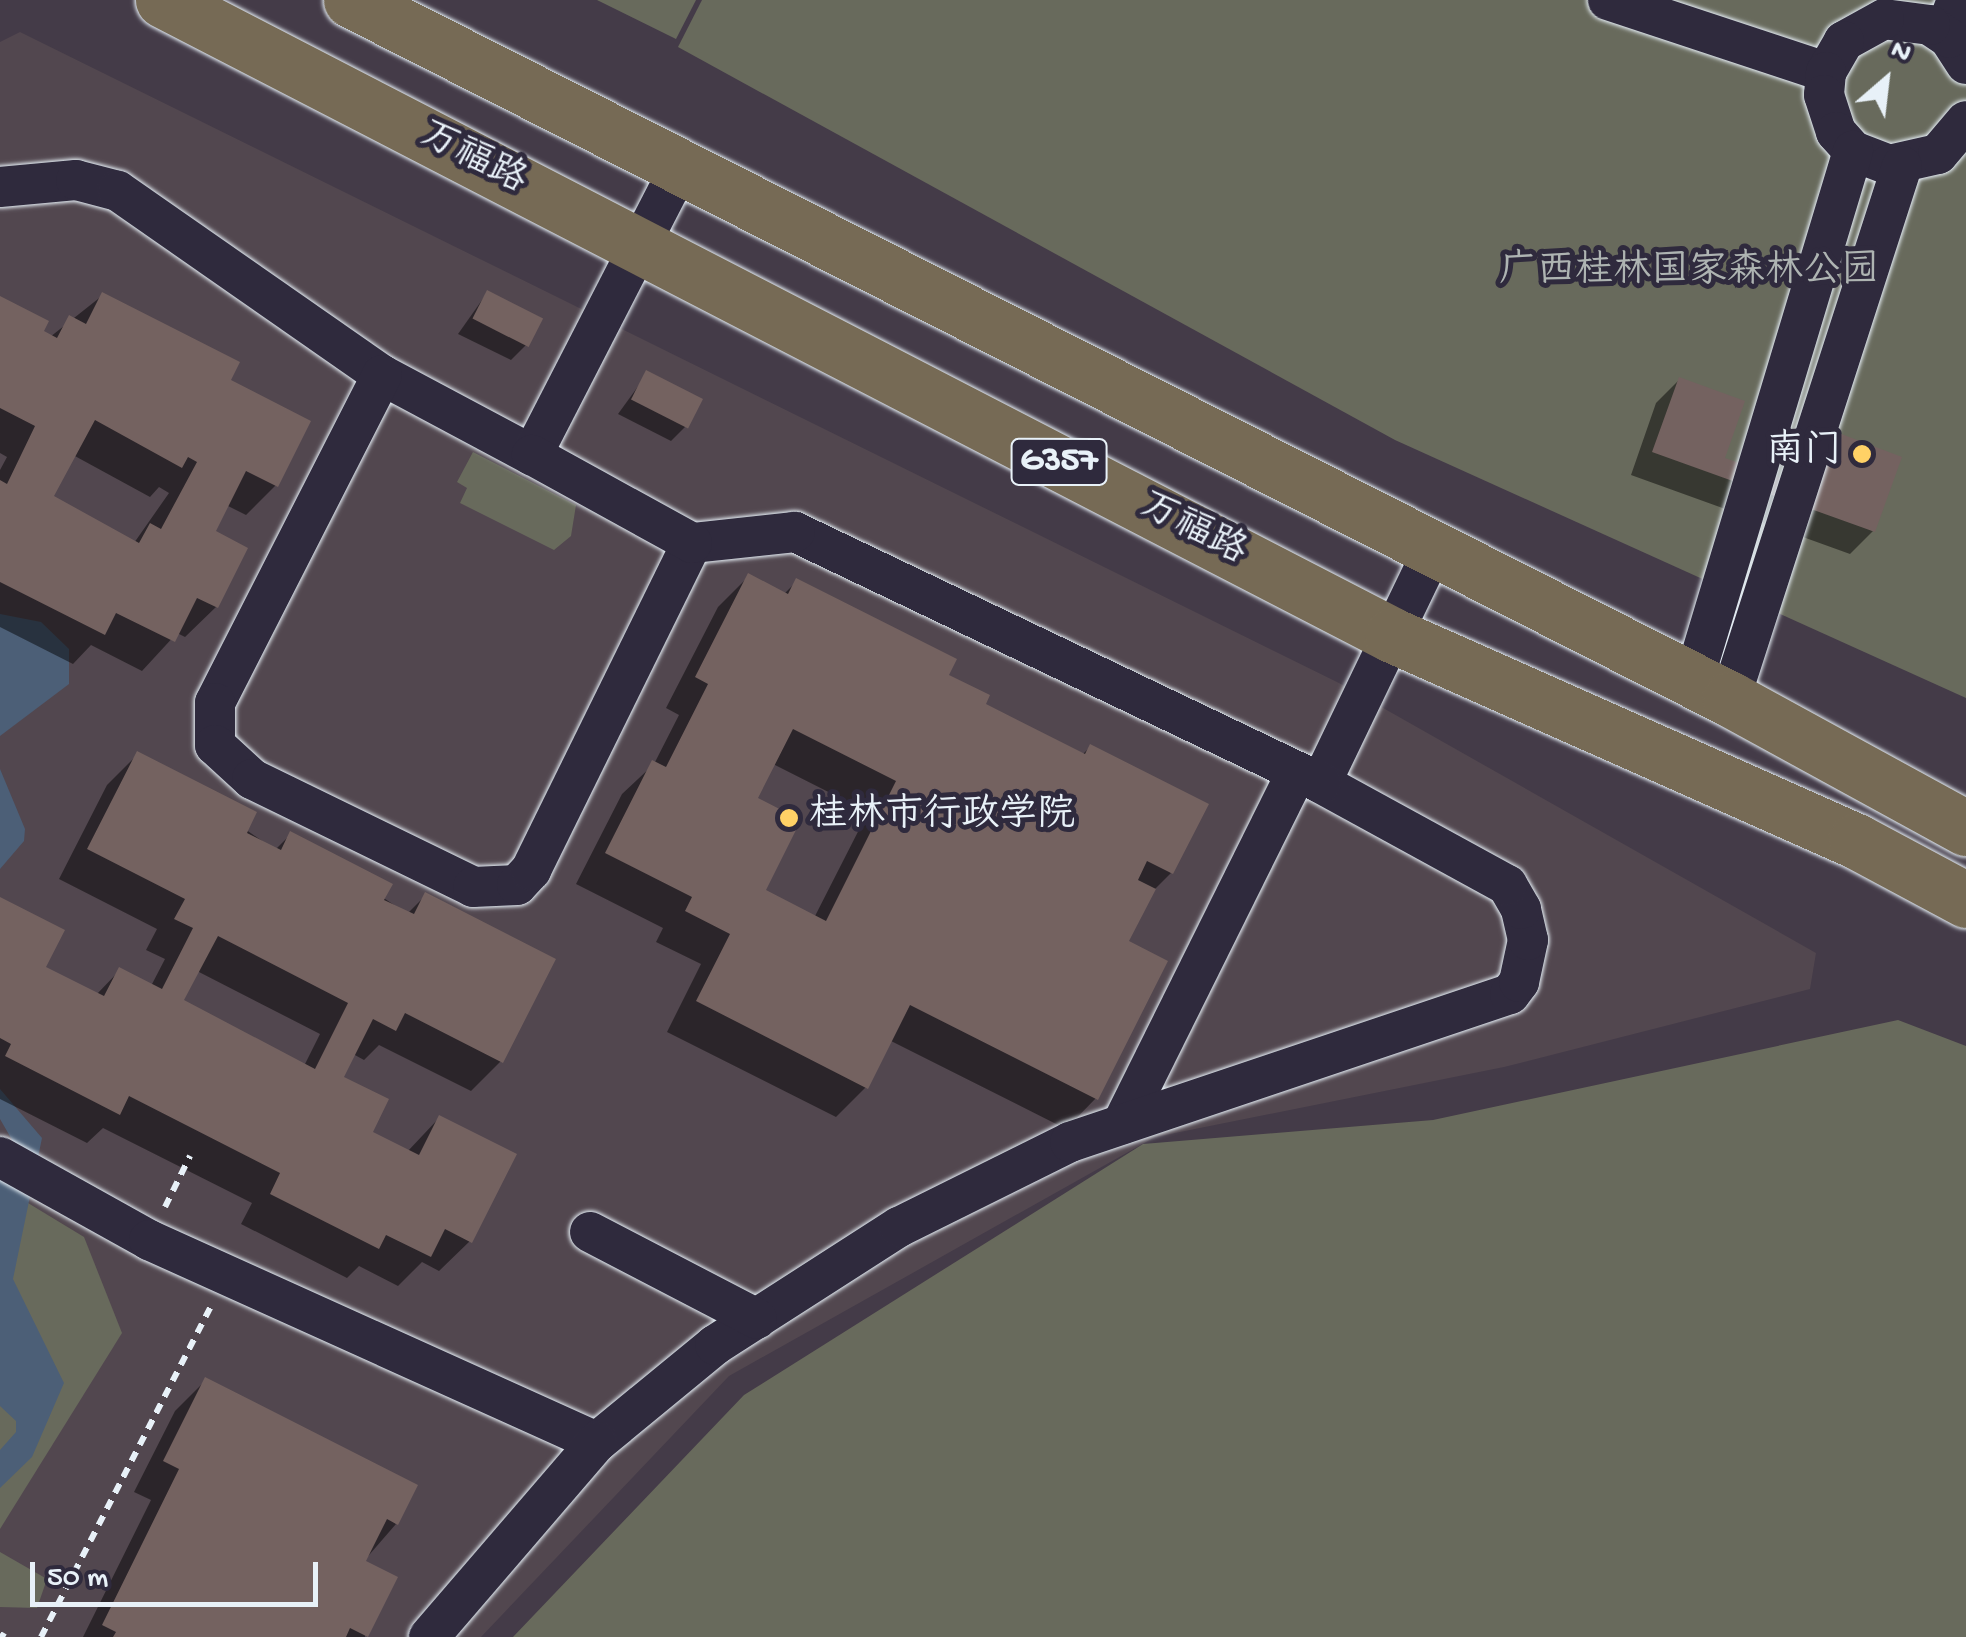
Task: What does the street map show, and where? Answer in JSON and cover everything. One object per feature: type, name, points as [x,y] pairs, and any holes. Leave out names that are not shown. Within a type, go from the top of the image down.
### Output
[{"type":"highway","name":"万福路","points":[[163,0],[1392,634],[1856,841],[1966,900]]},
{"type":"highway","name":"G357","points":[[352,0],[1711,691],[1966,828]]},
{"type":"street","points":[[1608,0],[1826,72]]},
{"type":"street","points":[[1956,33],[1907,19],[1873,22],[1844,41],[1826,72],[1826,109],[1854,151],[1902,166],[1938,154],[1966,121]]},
{"type":"street","points":[[1711,691],[1854,151]]},
{"type":"street","points":[[1711,691],[1902,166]]},
{"type":"street","points":[[532,454],[680,167]]},
{"type":"street","points":[[0,187],[76,180],[118,191],[382,375],[692,543],[795,532],[1309,778],[1506,885],[1522,908],[1528,940],[1519,982],[1510,994],[1070,1142],[898,1227],[757,1318],[597,1442],[429,1637]]},
{"type":"street","points":[[382,375],[215,703],[215,745],[252,779],[474,887],[498,890],[516,884],[531,870],[692,543]]},
{"type":"street","points":[[1122,1124],[1309,778],[1392,634],[1433,550]]},
{"type":"street","points":[[0,1157],[149,1240],[597,1442]]},
{"type":"street","points":[[590,1232],[757,1318]]},
{"type":"path","points":[[149,1240],[190,1156]]},
{"type":"path","points":[[41,1637],[226,1276]]},
{"type":"shaded area","name":"桂林市行政学院","points":[[20,32],[1339,683],[1816,953],[1810,989],[1504,1067],[1155,1137],[729,1376],[481,1637],[0,1637],[0,42]]},
{"type":"green space","points":[[597,0],[696,0],[676,39]]},
{"type":"green space","name":"广西桂林国家森林公园","points":[[702,0],[1966,0],[1966,698],[1395,440],[678,47]]},
{"type":"green space","points":[[473,452],[576,505],[571,536],[554,550],[460,503],[467,488],[457,482]]},
{"type":"green space","points":[[1898,1020],[1966,1046],[1966,1637],[513,1637],[744,1395],[1143,1144],[1433,1120]]},
{"type":"green space","points":[[0,1186],[84,1237],[122,1333],[0,1529]]},
{"type":"green space","points":[[0,1552],[47,1579],[37,1608],[0,1607]]},
{"type":"water","points":[[0,614],[41,622],[69,649],[69,684],[0,736]]},
{"type":"water","points":[[0,769],[25,829],[24,841],[0,869]]},
{"type":"water","points":[[0,1089],[42,1138],[13,1279],[64,1383],[32,1457],[0,1488],[0,1450],[16,1432],[16,1421],[0,1406],[0,1179],[15,1145],[0,1119]]},
{"type":"building","points":[[487,290],[543,319],[529,347],[472,319]]},
{"type":"building","points":[[102,292],[240,362],[231,380],[311,421],[278,487],[246,471],[216,531],[248,548],[218,608],[197,598],[175,642],[116,613],[105,635],[0,582],[0,480],[7,484],[35,426],[0,408],[0,296],[49,321],[44,331],[57,338],[69,315],[86,324]],"holes":[[[95,420],[182,468],[188,457],[197,462],[161,529],[150,523],[139,543],[54,496]]]},
{"type":"building","points":[[646,370],[703,399],[688,428],[631,399]]},
{"type":"building","name":"南门","points":[[1679,377],[1745,401],[1725,458],[1815,490],[1836,432],[1902,457],[1875,532],[1652,452]]},
{"type":"building","points":[[748,573],[788,594],[796,578],[957,659],[949,675],[990,695],[986,704],[1085,754],[1090,744],[1209,804],[1173,874],[1147,861],[1138,880],[1156,889],[1129,941],[1168,961],[1098,1100],[910,1005],[868,1089],[696,1001],[730,934],[685,911],[692,897],[605,853],[652,760],[666,767],[708,684],[695,677]],"holes":[[[793,729],[896,781],[826,921],[766,890],[801,820],[758,798]]]},
{"type":"building","points":[[137,751],[257,812],[247,833],[281,850],[290,831],[393,884],[384,900],[414,914],[425,892],[556,959],[503,1063],[405,1013],[396,1031],[373,1019],[344,1077],[389,1099],[373,1132],[419,1155],[439,1115],[517,1154],[472,1243],[445,1229],[431,1257],[386,1235],[379,1249],[270,1194],[280,1173],[129,1096],[120,1115],[5,1056],[11,1044],[0,1038],[0,897],[65,930],[46,967],[104,996],[119,967],[162,989],[193,928],[174,919],[185,899],[87,849]],"holes":[[[218,936],[348,1003],[315,1069],[184,1000]]]},
{"type":"building","points":[[205,1377],[418,1485],[398,1525],[387,1519],[366,1561],[398,1577],[368,1637],[350,1628],[346,1637],[113,1637],[116,1632],[102,1625],[179,1469],[163,1461]]},
{"type":"place","name":"南门","points":[[1862,454]]},
{"type":"place","name":"桂林市行政学院","points":[[789,818]]}]
